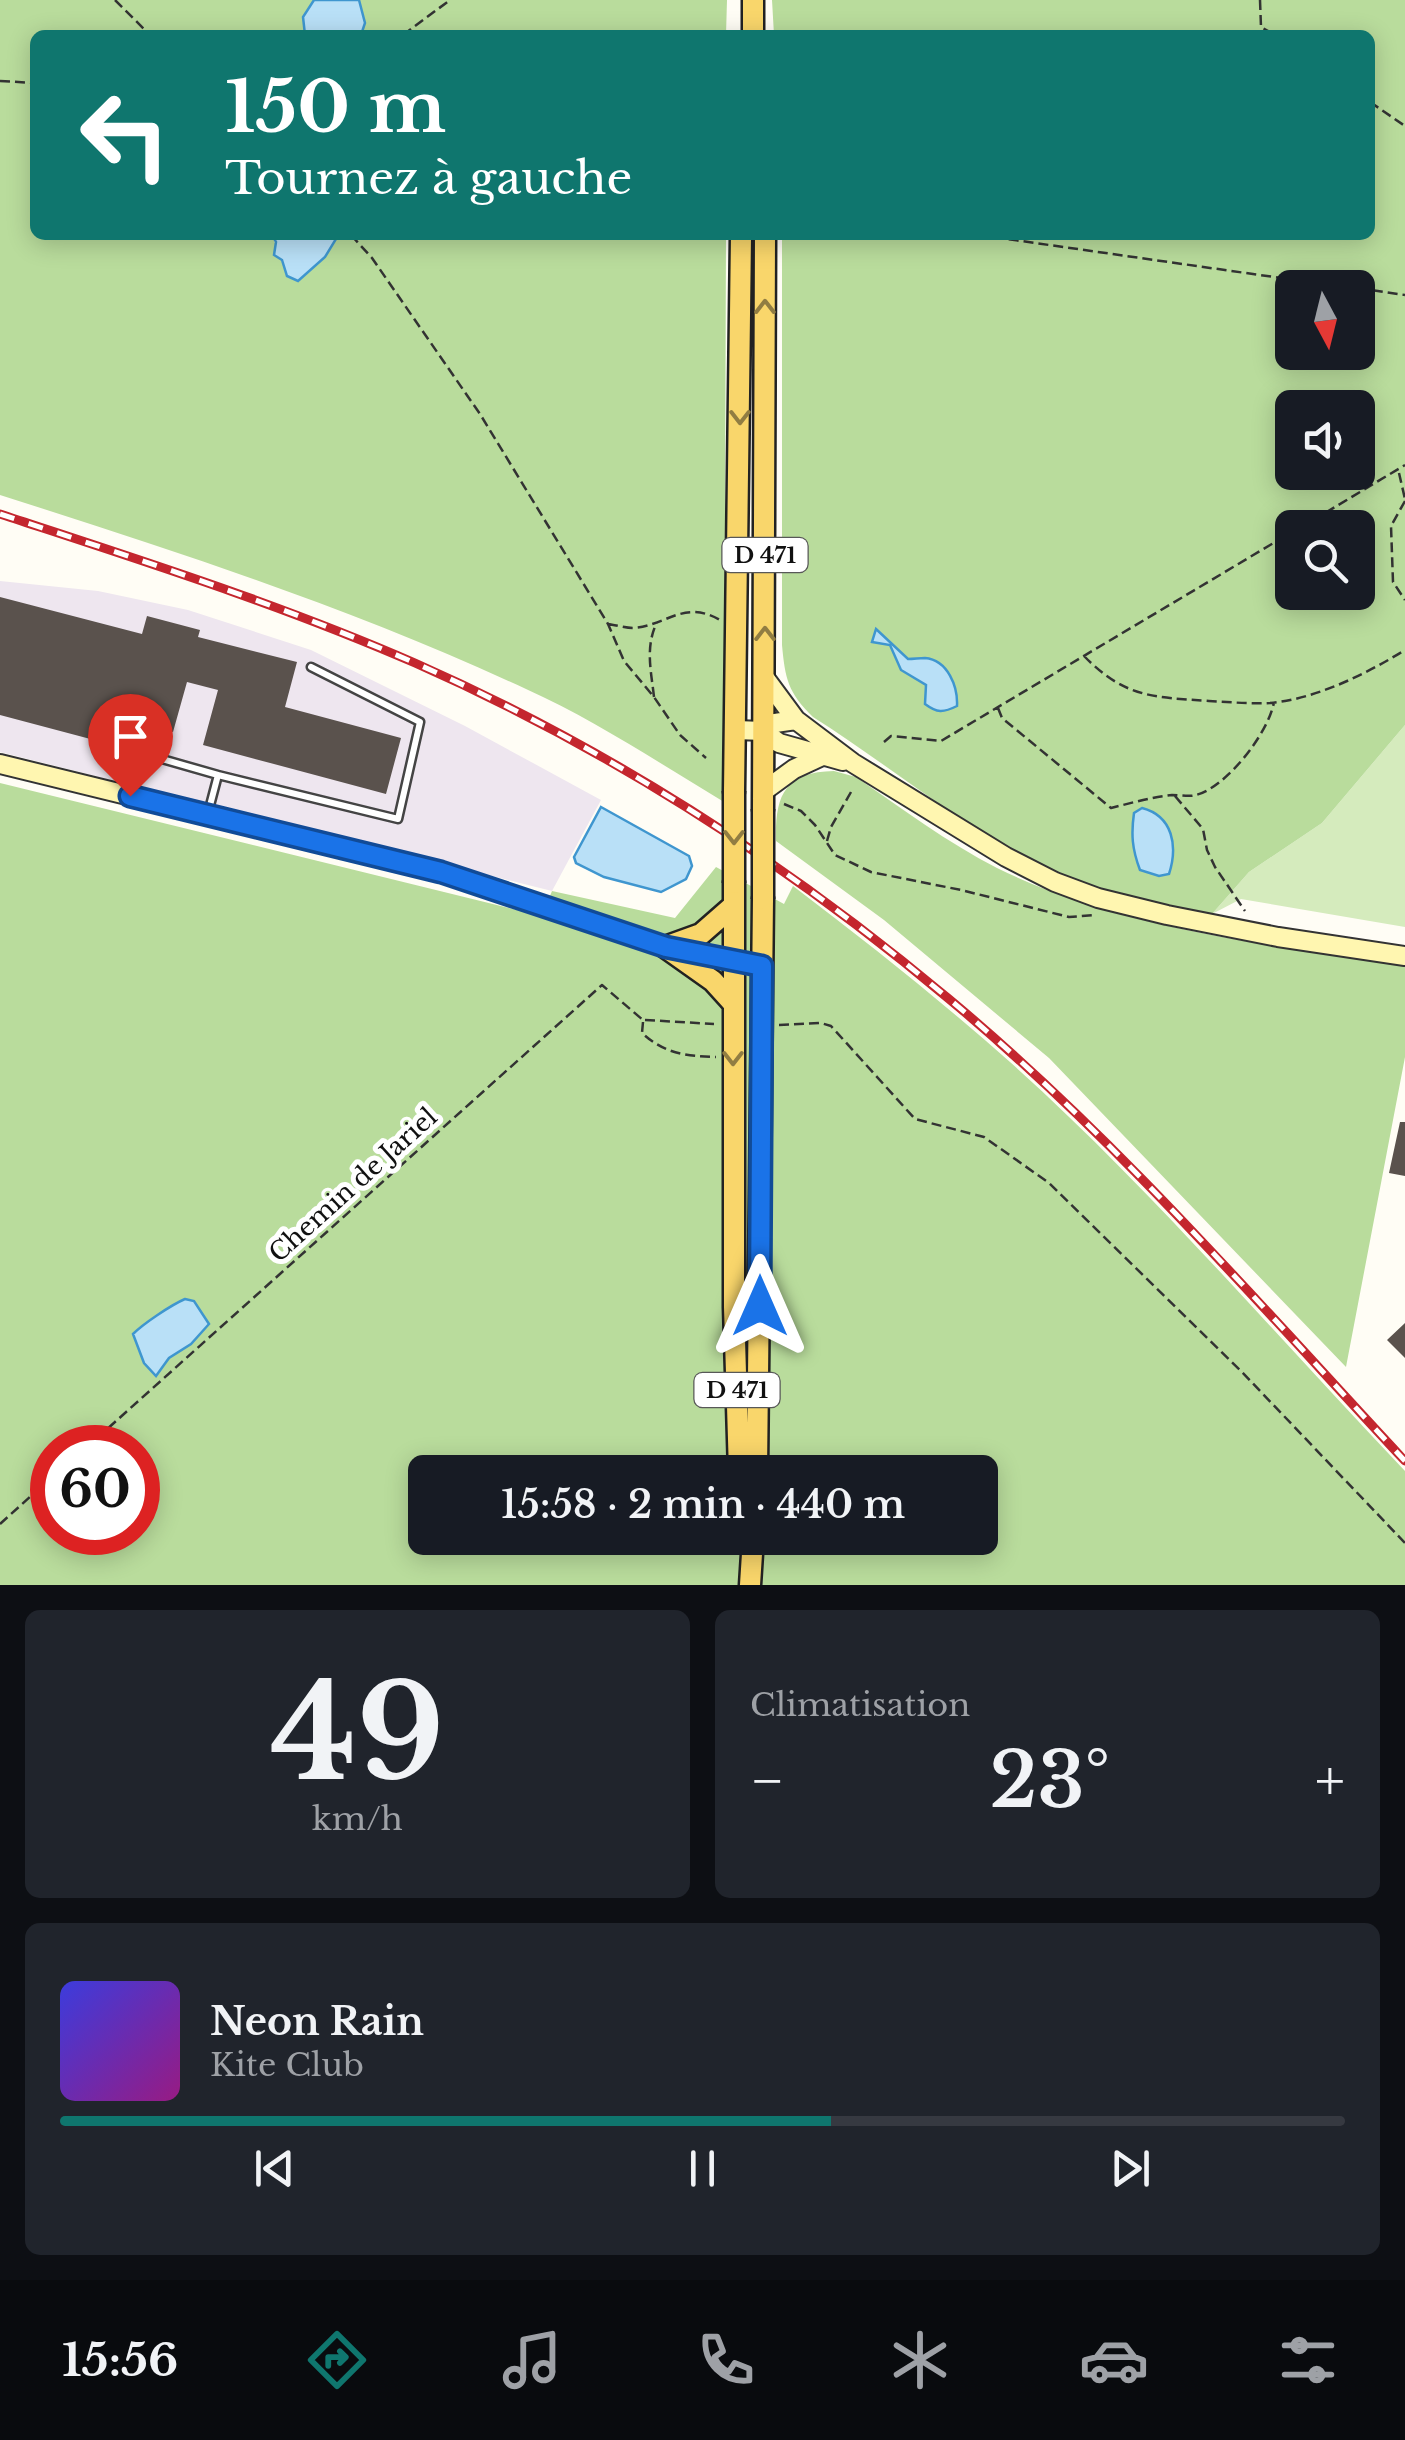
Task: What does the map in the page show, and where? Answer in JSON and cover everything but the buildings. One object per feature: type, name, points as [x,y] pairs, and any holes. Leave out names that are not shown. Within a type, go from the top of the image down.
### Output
[{"type":"main road","points":[[753,0],[753,30]]},
{"type":"main road","name":"D 471","points":[[740,1455],[732,1002],[741,240]]},
{"type":"main road","name":"D 471","points":[[757,1455],[763,899],[770,801],[763,731],[766,240]]},
{"type":"main road","points":[[765,678],[796,720],[853,763],[1006,858],[1055,882],[1113,902],[1251,932],[1405,956]]},
{"type":"main road","points":[[736,730],[763,731],[775,723],[796,720]]},
{"type":"main road","points":[[763,731],[778,743],[853,763]]},
{"type":"main road","points":[[770,801],[794,768],[822,756]]},
{"type":"main road","points":[[0,764],[441,872],[666,947],[762,966]]},
{"type":"main road","points":[[666,947],[701,934],[734,906]]},
{"type":"main road","points":[[666,947],[714,981],[732,1002]]},
{"type":"main road","points":[[744,1555],[747,1585]]},
{"type":"main road","points":[[747,1585],[751,1555]]},
{"type":"lane","points":[[130,796],[141,753],[398,819],[420,722],[312,667]]},
{"type":"lane","points":[[208,814],[218,775]]},
{"type":"path","points":[[115,0],[145,30]]},
{"type":"path","points":[[410,30],[450,0]]},
{"type":"path","points":[[1260,0],[1261,26],[1268,30]]},
{"type":"path","points":[[0,81],[30,83]]},
{"type":"path","points":[[1375,105],[1405,126]]},
{"type":"path","points":[[356,240],[480,414],[608,624],[624,662],[680,735],[706,758]]},
{"type":"path","points":[[1014,240],[1275,277]]},
{"type":"path","points":[[1375,291],[1405,295]]},
{"type":"path","points":[[1330,510],[1405,465]]},
{"type":"path","points":[[1398,470],[1405,501],[1392,526],[1394,582],[1405,600]]},
{"type":"path","points":[[884,742],[891,736],[941,741],[1275,542]]},
{"type":"path","points":[[608,624],[633,628],[675,612],[697,612],[738,632]]},
{"type":"path","points":[[654,697],[649,654],[650,636],[658,620]]},
{"type":"path","points":[[1082,656],[1103,676],[1128,691],[1158,699],[1274,702],[1354,677],[1405,650]]},
{"type":"path","points":[[997,706],[1002,718],[1111,808],[1174,795],[1196,795],[1218,784],[1236,767],[1272,713],[1274,702]]},
{"type":"path","points":[[827,843],[830,827],[851,792]]},
{"type":"path","points":[[1174,795],[1203,829],[1207,850],[1244,909],[1251,932]]},
{"type":"path","points":[[770,801],[800,811],[840,858],[871,872],[1070,916],[1104,915],[1113,902]]},
{"type":"path","name":"Chemin de Jariel","points":[[112,1425],[602,985],[643,1020]]},
{"type":"path","points":[[714,1024],[643,1020],[642,1032],[656,1046],[679,1056],[732,1058]]},
{"type":"path","points":[[772,1025],[831,1026],[915,1119],[984,1137],[1049,1183],[1242,1372],[1405,1543]]},
{"type":"path","points":[[0,1524],[30,1497]]},
{"type":"shaded area","points":[[0,581],[98,591],[188,610],[311,650],[465,726],[601,800],[552,891],[0,752]]},
{"type":"green space","points":[[0,0],[314,0],[303,17],[304,30],[30,30],[30,240],[274,240],[287,276],[302,277],[325,257],[334,240],[726,240],[724,802],[577,714],[462,660],[266,584],[0,495]]},
{"type":"green space","points":[[359,0],[727,0],[726,30],[363,30],[365,23]]},
{"type":"green space","points":[[772,0],[1405,0],[1405,725],[1322,823],[1249,872],[1212,914],[1089,885],[1019,854],[813,717],[793,692],[782,645],[782,240],[1375,240],[1375,30],[774,30]]},
{"type":"green space","points":[[1405,725],[1405,927],[1241,899],[1212,914],[1249,872],[1322,823]]},
{"type":"green space","points":[[834,771],[856,777],[943,836],[997,868],[1044,889],[1197,932],[1405,966],[1405,1057],[1346,1367],[1049,1058],[884,920],[776,841],[778,811],[786,790],[804,776]]},
{"type":"green space","points":[[0,783],[542,916],[552,891],[675,918],[716,867],[784,904],[793,886],[957,1016],[1062,1110],[1163,1211],[1405,1471],[1405,1585],[0,1585]]},
{"type":"water","points":[[314,0],[359,0],[365,23],[363,30],[304,30],[303,17]]},
{"type":"water","points":[[335,240],[325,257],[298,281],[287,276],[282,260],[274,255],[276,242]]},
{"type":"water","points":[[876,629],[908,659],[925,658],[940,664],[953,683],[957,706],[940,711],[925,704],[926,685],[901,670],[890,645],[872,642]]},
{"type":"water","points":[[601,807],[689,856],[692,866],[686,879],[661,892],[604,877],[576,863],[574,857]]},
{"type":"water","points":[[1142,808],[1167,825],[1173,843],[1169,874],[1159,876],[1140,870],[1133,828],[1134,813]]},
{"type":"water","points":[[185,1299],[194,1301],[209,1324],[191,1344],[169,1358],[156,1376],[144,1363],[133,1334]]},
{"type":"railway","points":[[0,514],[261,602],[415,663],[557,732],[694,812],[760,856],[888,949],[1070,1107],[1184,1223],[1405,1461]]},
{"type":"route","points":[[130,796],[441,872],[666,947],[762,966],[760,1306]]}]
